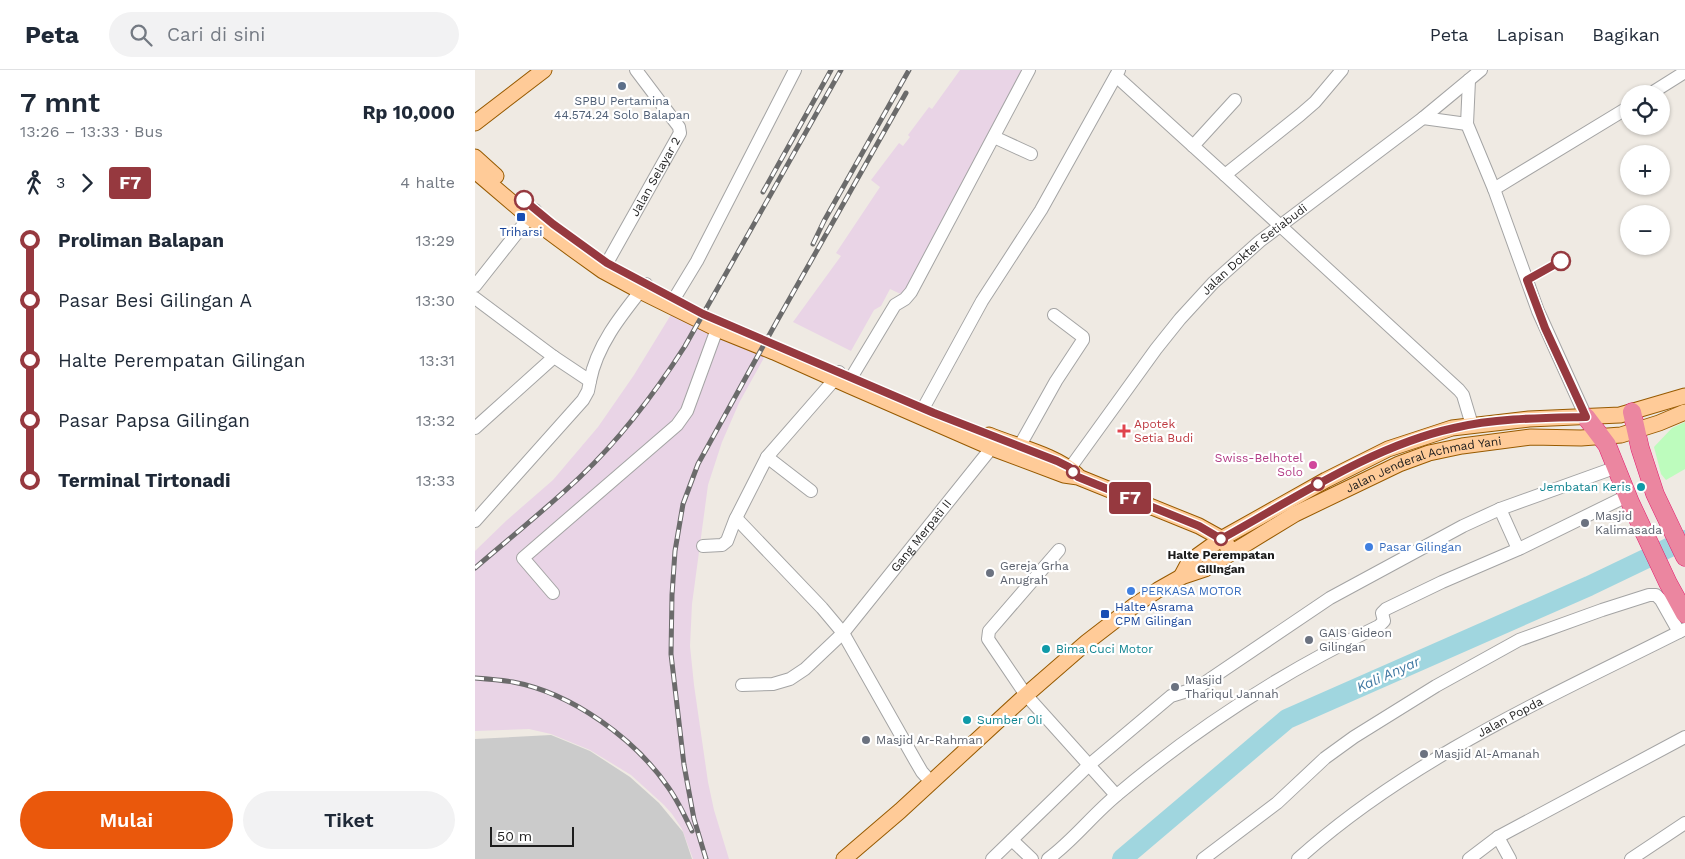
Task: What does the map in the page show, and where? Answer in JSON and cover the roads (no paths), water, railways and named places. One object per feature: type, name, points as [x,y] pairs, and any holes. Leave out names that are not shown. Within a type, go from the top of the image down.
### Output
[{"type":"highway","points":[[1632,412],[1643,459],[1655,494],[1685,557]]},
{"type":"highway","points":[[1586,417],[1607,445],[1629,499],[1668,583],[1685,614]]},
{"type":"main road","points":[[475,123],[544,70]]},
{"type":"main road","points":[[475,157],[532,214],[643,288],[717,329],[841,376]]},
{"type":"main road","points":[[475,171],[603,270],[643,288],[674,299],[703,314],[921,412],[1199,526],[1221,539],[1235,552]]},
{"type":"main road","name":"Jalan Jenderal Achmad Yani","points":[[1181,577],[1189,562],[1221,539],[1319,484],[1388,449],[1452,428],[1632,412],[1685,396]]},
{"type":"main road","name":"Jalan Jenderal Achmad Yani","points":[[844,859],[1026,695],[1087,642],[1128,610],[1181,577],[1197,572],[1235,552],[1295,514],[1399,464],[1429,453],[1462,446],[1531,437],[1602,437],[1636,431],[1685,412]]},
{"type":"main road","points":[[1555,418],[1556,437]]},
{"type":"main road","points":[[995,443],[1019,447],[1070,473]]},
{"type":"street","name":"Jalan Selayar 2","points":[[607,263],[680,133],[679,127],[636,70]]},
{"type":"street","points":[[674,299],[697,261],[795,70]]},
{"type":"street","points":[[703,546],[725,544],[767,457],[841,376],[895,305],[913,289],[950,215],[1029,70]]},
{"type":"street","points":[[1225,175],[1315,102],[1343,70]]},
{"type":"street","name":"Jalan Dokter Setiabudi","points":[[1070,473],[1180,319],[1213,283],[1280,226],[1423,118],[1481,70]]},
{"type":"street","points":[[1664,85],[1685,72]]},
{"type":"street","points":[[921,412],[982,301],[1041,210],[1117,73],[1193,146],[1459,390],[1463,395],[1472,425]]},
{"type":"street","points":[[1469,80],[1467,124],[1494,189],[1545,328],[1586,417]]},
{"type":"street","points":[[1193,146],[1235,100]]},
{"type":"street","points":[[1494,189],[1620,112]]},
{"type":"street","points":[[1423,118],[1467,124]]},
{"type":"street","points":[[994,137],[1031,154]]},
{"type":"street","points":[[475,286],[532,214]]},
{"type":"street","points":[[475,521],[583,400],[588,391],[595,364],[607,338],[643,288]]},
{"type":"street","points":[[475,298],[554,357],[590,381]]},
{"type":"street","points":[[1019,447],[1056,381],[1083,340],[1083,337],[1054,315]]},
{"type":"street","points":[[553,593],[523,558],[677,425],[687,411],[717,329]]},
{"type":"street","points":[[477,423],[554,357]]},
{"type":"street","name":"Gang Merpati II","points":[[742,684],[773,684],[790,679],[805,669],[843,633],[995,443]]},
{"type":"street","points":[[767,457],[811,491]]},
{"type":"street","points":[[992,859],[1089,765],[1171,696],[1197,688],[1330,598],[1463,526],[1500,509],[1617,468]]},
{"type":"street","points":[[1049,859],[1116,795],[1159,761],[1243,700],[1329,650],[1382,624],[1385,619],[1382,613],[1386,609],[1442,582],[1629,499]]},
{"type":"street","points":[[1500,509],[1518,548]]},
{"type":"street","points":[[736,518],[822,608],[843,633],[915,760],[931,782]]},
{"type":"street","points":[[1059,550],[987,634],[1026,695],[1116,795]]},
{"type":"street","points":[[1203,859],[1282,799],[1325,758],[1353,737],[1436,686],[1519,640],[1649,595],[1656,595],[1661,600],[1682,631]]},
{"type":"street","name":"Jalan Popda","points":[[1298,859],[1356,811],[1442,756],[1533,706],[1682,631]]},
{"type":"street","points":[[1469,859],[1498,837],[1685,737]]},
{"type":"street","points":[[1631,859],[1685,823]]},
{"type":"street","points":[[1498,837],[1510,859]]},
{"type":"street","points":[[1012,840],[1032,859]]},
{"type":"waterway","name":"Kali Anyar","points":[[1122,859],[1287,719],[1589,586],[1685,540]]},
{"type":"railway","points":[[763,192],[831,70]]},
{"type":"railway","points":[[475,568],[580,477],[623,431],[662,381],[685,346],[841,70]]},
{"type":"railway","points":[[813,244],[909,70]]},
{"type":"railway","points":[[706,859],[694,819],[684,765],[671,654],[675,551],[683,504],[698,464],[906,93]]},
{"type":"railway","points":[[475,678],[513,682],[535,688],[579,707],[600,721],[620,736],[654,769],[675,798],[692,831]]},
{"type":"place","name":"SPBU Pertamina 44.574.24 Solo Balapan","points":[[622,86]]},
{"type":"place","name":"Triharsi","points":[[521,217]]},
{"type":"place","name":"Apotek Setia Budi","points":[[1124,431]]},
{"type":"place","name":"Swiss-Belhotel Solo","points":[[1313,465]]},
{"type":"place","name":"Jembatan Keris","points":[[1641,487]]},
{"type":"place","name":"Masjid Kalimasada","points":[[1585,523]]},
{"type":"place","name":"Halte Perempatan Gilingan","points":[[1221,539]]},
{"type":"place","name":"Pasar Gilingan","points":[[1369,547]]},
{"type":"place","name":"Gereja Grha Anugrah","points":[[990,573]]},
{"type":"place","name":"PERKASA MOTOR","points":[[1131,591]]},
{"type":"place","name":"Halte Asrama CPM Gilingan","points":[[1105,614]]},
{"type":"place","name":"GAIS Gideon Gilingan","points":[[1309,640]]},
{"type":"place","name":"Bima Cuci Motor","points":[[1046,649]]},
{"type":"place","name":"Masjid Thariqul Jannah","points":[[1175,687]]},
{"type":"place","name":"Sumber Oli","points":[[967,720]]},
{"type":"place","name":"Masjid Ar-Rahman","points":[[866,740]]},
{"type":"place","name":"Masjid Al-Amanah","points":[[1424,754]]}]
